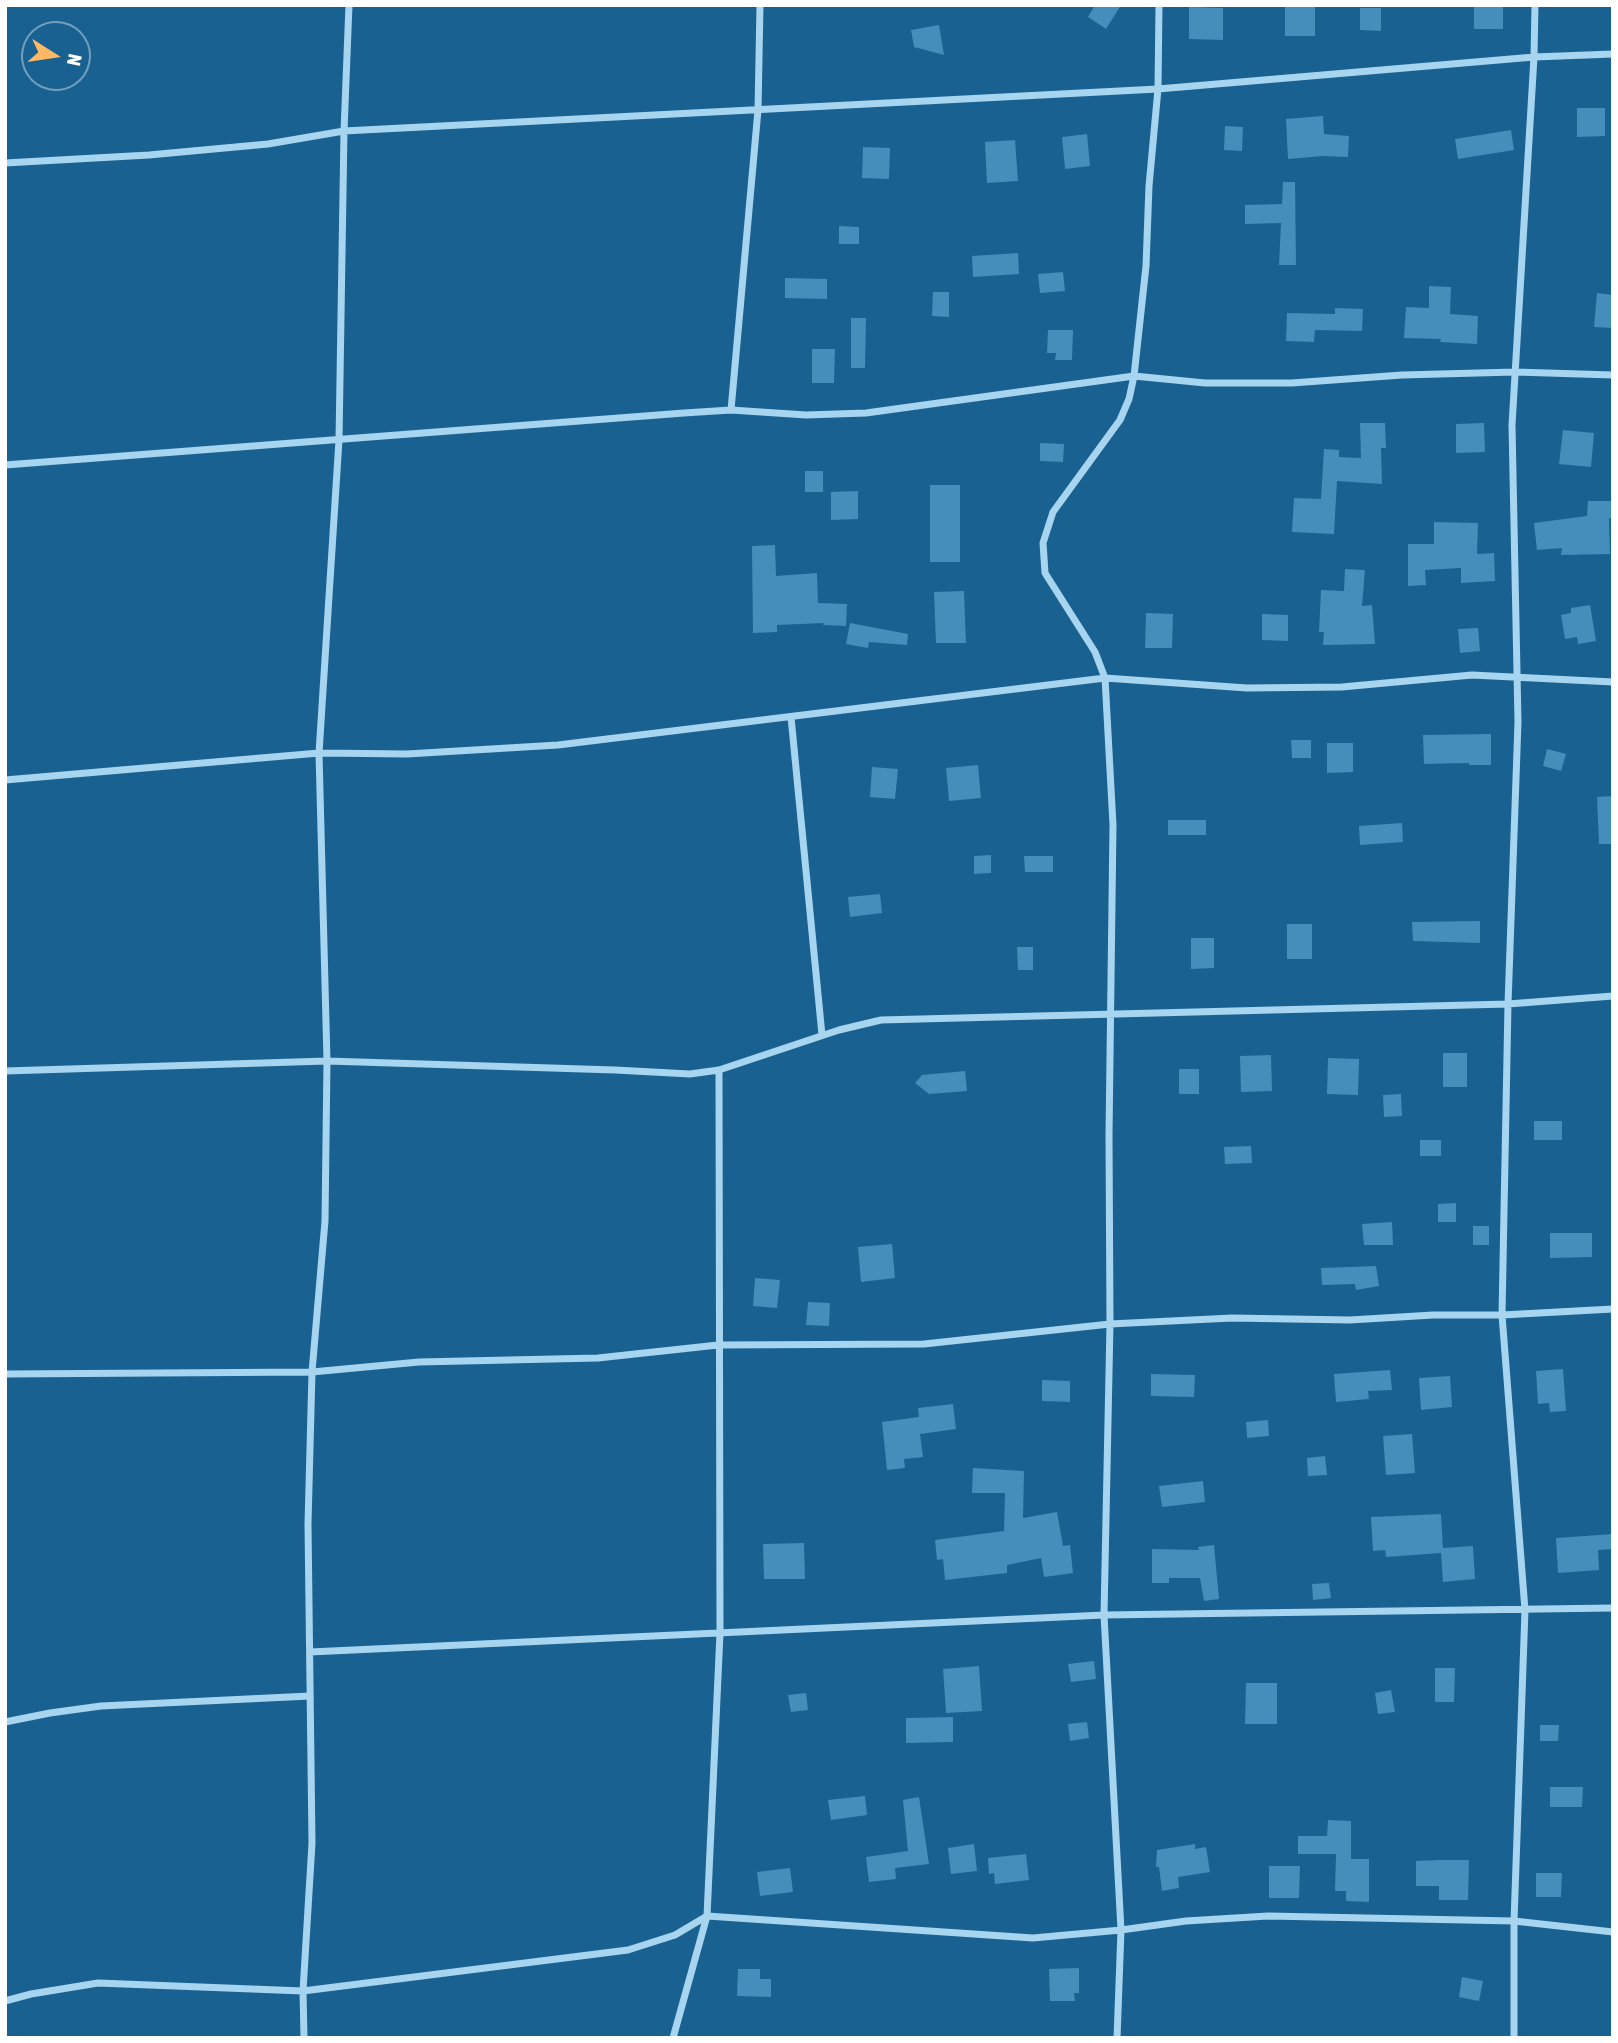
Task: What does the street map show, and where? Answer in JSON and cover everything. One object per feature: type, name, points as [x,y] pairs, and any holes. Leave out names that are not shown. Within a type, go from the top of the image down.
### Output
[{"type":"street","points":[[303,2038],[303,1991],[312,1843],[308,1524],[312,1372],[325,1221],[327,1061],[319,753],[339,440],[344,131],[349,5]]},
{"type":"street","points":[[731,410],[758,110],[760,5]]},
{"type":"street","points":[[1117,2038],[1121,1930],[1104,1615],[1110,1324],[1113,825],[1105,678],[1095,652],[1045,572],[1043,543],[1053,512],[1120,420],[1129,399],[1134,376],[1146,266],[1149,186],[1158,89],[1159,5]]},
{"type":"street","points":[[1514,2038],[1514,1922],[1525,1610],[1502,1315],[1508,1004],[1518,722],[1512,425],[1535,5]]},
{"type":"street","points":[[5,163],[149,155],[268,144],[344,131],[1158,89],[1534,57],[1613,54]]},
{"type":"street","points":[[5,465],[731,410],[806,415],[866,413],[1134,376],[1205,383],[1292,383],[1402,375],[1515,372],[1613,375]]},
{"type":"street","points":[[5,780],[319,753],[407,754],[558,745],[1105,678],[1247,688],[1342,687],[1472,675],[1613,682]]},
{"type":"street","points":[[791,717],[822,1035]]},
{"type":"street","points":[[5,1071],[327,1061],[690,1074],[719,1070],[822,1035],[881,1020],[1508,1004],[1613,996]]},
{"type":"street","points":[[673,2038],[707,1916],[720,1633],[719,1070]]},
{"type":"street","points":[[5,1374],[312,1372],[419,1362],[598,1358],[718,1345],[924,1344],[1110,1324],[1232,1318],[1350,1320],[1613,1309]]},
{"type":"street","points":[[310,1652],[1104,1615],[1613,1608]]},
{"type":"street","points":[[5,1723],[101,1706],[310,1696]]},
{"type":"street","points":[[5,2001],[98,1983],[303,1991],[628,1950],[675,1935],[707,1916],[1033,1938],[1186,1921],[1268,1916],[1514,1922],[1613,1932]]},
{"type":"building","points":[[1095,5],[1121,5],[1106,29],[1088,17]]},
{"type":"building","points":[[1285,5],[1315,5],[1315,36],[1285,36]]},
{"type":"building","points":[[1474,5],[1503,5],[1503,29],[1474,29]]},
{"type":"building","points":[[1189,7],[1223,8],[1223,40],[1189,39]]},
{"type":"building","points":[[1360,8],[1381,8],[1381,31],[1360,30]]},
{"type":"building","points":[[939,25],[944,55],[914,47],[911,30]]},
{"type":"building","points":[[1577,108],[1605,108],[1605,136],[1577,137]]},
{"type":"building","points":[[1323,116],[1324,134],[1349,136],[1348,157],[1288,159],[1286,119]]},
{"type":"building","points":[[1225,126],[1243,127],[1242,151],[1224,150]]},
{"type":"building","points":[[1511,130],[1514,150],[1458,159],[1455,139]]},
{"type":"building","points":[[1087,134],[1090,166],[1065,169],[1062,137]]},
{"type":"building","points":[[1015,140],[1018,181],[987,183],[985,142]]},
{"type":"building","points":[[863,147],[890,148],[889,179],[862,178]]},
{"type":"building","points":[[1283,182],[1295,182],[1296,265],[1279,265],[1281,223],[1245,224],[1245,205],[1282,204]]},
{"type":"building","points":[[839,226],[859,227],[859,244],[839,244]]},
{"type":"building","points":[[1018,253],[1019,274],[973,277],[972,256]]},
{"type":"building","points":[[1063,272],[1065,291],[1040,293],[1038,274]]},
{"type":"building","points":[[785,278],[827,279],[827,299],[785,298]]},
{"type":"building","points":[[1429,286],[1451,287],[1450,314],[1478,316],[1477,344],[1404,338],[1406,307],[1429,308]]},
{"type":"building","points":[[933,292],[949,292],[949,317],[932,316]]},
{"type":"building","points":[[1597,293],[1613,295],[1613,328],[1594,327]]},
{"type":"building","points":[[1335,308],[1363,309],[1362,331],[1315,330],[1314,342],[1286,341],[1287,313],[1335,314]]},
{"type":"building","points":[[851,318],[866,318],[865,368],[851,368]]},
{"type":"building","points":[[1048,330],[1073,330],[1072,360],[1055,360],[1056,353],[1047,353]]},
{"type":"building","points":[[812,349],[835,349],[834,383],[812,383]]},
{"type":"building","points":[[1360,423],[1385,423],[1386,448],[1381,448],[1382,484],[1337,481],[1334,534],[1292,532],[1294,498],[1321,499],[1324,449],[1339,450],[1339,457],[1361,458]]},
{"type":"building","points":[[1484,423],[1485,452],[1456,453],[1456,424]]},
{"type":"building","points":[[1563,430],[1594,433],[1591,467],[1559,464]]},
{"type":"building","points":[[1040,443],[1064,444],[1063,462],[1040,461]]},
{"type":"building","points":[[805,471],[823,471],[823,492],[805,492]]},
{"type":"building","points":[[930,485],[960,485],[960,562],[930,562]]},
{"type":"building","points":[[858,491],[858,519],[831,520],[831,492]]},
{"type":"building","points":[[1588,501],[1613,501],[1613,519],[1609,518],[1610,554],[1561,555],[1562,548],[1537,550],[1534,523],[1587,516]]},
{"type":"building","points":[[1434,522],[1478,523],[1477,554],[1494,553],[1495,581],[1461,583],[1461,568],[1425,570],[1426,585],[1408,586],[1408,544],[1434,544]]},
{"type":"building","points":[[775,545],[776,576],[817,573],[818,603],[847,604],[846,626],[823,625],[824,623],[777,625],[777,632],[753,633],[752,546]]},
{"type":"building","points":[[1345,569],[1365,570],[1362,606],[1372,605],[1375,644],[1323,645],[1324,632],[1319,632],[1321,590],[1344,591]]},
{"type":"building","points":[[964,591],[966,643],[936,643],[934,592]]},
{"type":"building","points":[[1590,605],[1596,641],[1578,644],[1577,637],[1565,639],[1561,615],[1571,613],[1571,608]]},
{"type":"building","points":[[1146,613],[1173,614],[1172,648],[1145,648]]},
{"type":"building","points":[[1262,614],[1288,615],[1288,641],[1262,640]]},
{"type":"building","points":[[850,623],[908,634],[907,645],[869,642],[868,648],[846,644]]},
{"type":"building","points":[[1478,628],[1480,651],[1460,653],[1458,629]]},
{"type":"building","points":[[1491,734],[1491,765],[1424,764],[1423,735]]},
{"type":"building","points":[[1291,740],[1311,740],[1311,758],[1292,758]]},
{"type":"building","points":[[1327,743],[1353,743],[1353,772],[1327,773]]},
{"type":"building","points":[[1547,749],[1566,754],[1561,771],[1543,766]]},
{"type":"building","points":[[978,765],[981,798],[949,801],[946,768]]},
{"type":"building","points":[[872,767],[898,769],[895,799],[870,797]]},
{"type":"building","points":[[1613,796],[1613,844],[1599,844],[1597,797]]},
{"type":"building","points":[[1168,820],[1206,820],[1206,835],[1168,835]]},
{"type":"building","points":[[1402,823],[1403,842],[1360,845],[1359,826]]},
{"type":"building","points":[[991,855],[991,873],[974,874],[974,856]]},
{"type":"building","points":[[1024,856],[1053,856],[1053,872],[1025,872]]},
{"type":"building","points":[[880,894],[882,913],[850,917],[848,897]]},
{"type":"building","points":[[1480,921],[1480,943],[1413,941],[1412,922]]},
{"type":"building","points":[[1287,924],[1312,924],[1312,959],[1287,959]]},
{"type":"building","points":[[1191,938],[1214,938],[1214,968],[1191,969]]},
{"type":"building","points":[[1017,947],[1033,947],[1033,970],[1018,970]]},
{"type":"building","points":[[1443,1053],[1467,1053],[1467,1087],[1443,1087]]},
{"type":"building","points":[[1271,1055],[1272,1091],[1241,1092],[1240,1056]]},
{"type":"building","points":[[1328,1058],[1359,1059],[1358,1095],[1327,1094]]},
{"type":"building","points":[[1179,1069],[1199,1069],[1199,1094],[1179,1094]]},
{"type":"building","points":[[965,1071],[967,1091],[929,1094],[915,1083],[922,1075]]},
{"type":"building","points":[[1401,1094],[1402,1116],[1384,1117],[1383,1095]]},
{"type":"building","points":[[1534,1121],[1562,1121],[1562,1140],[1534,1140]]},
{"type":"building","points":[[1420,1140],[1441,1140],[1441,1156],[1420,1156]]},
{"type":"building","points":[[1251,1146],[1252,1163],[1225,1164],[1224,1147]]},
{"type":"building","points":[[1456,1203],[1456,1222],[1438,1222],[1438,1204]]},
{"type":"building","points":[[1392,1222],[1393,1245],[1364,1245],[1362,1224]]},
{"type":"building","points":[[1473,1226],[1489,1226],[1489,1245],[1473,1245]]},
{"type":"building","points":[[1550,1233],[1592,1233],[1592,1257],[1550,1258]]},
{"type":"building","points":[[892,1244],[895,1278],[861,1282],[858,1247]]},
{"type":"building","points":[[1376,1266],[1379,1286],[1356,1290],[1355,1284],[1322,1285],[1321,1268]]},
{"type":"building","points":[[755,1278],[780,1280],[777,1308],[753,1306]]},
{"type":"building","points":[[808,1302],[830,1303],[829,1326],[806,1325]]},
{"type":"building","points":[[1563,1369],[1566,1411],[1550,1412],[1549,1403],[1538,1404],[1536,1371]]},
{"type":"building","points":[[1390,1370],[1392,1390],[1368,1391],[1369,1399],[1336,1402],[1334,1374]]},
{"type":"building","points":[[1151,1374],[1195,1375],[1194,1397],[1151,1396]]},
{"type":"building","points":[[1450,1376],[1452,1407],[1421,1410],[1419,1378]]},
{"type":"building","points":[[1042,1380],[1070,1381],[1070,1402],[1042,1401]]},
{"type":"building","points":[[953,1404],[956,1429],[920,1434],[923,1457],[904,1459],[905,1468],[887,1470],[882,1422],[919,1417],[918,1408]]},
{"type":"building","points":[[1268,1420],[1269,1436],[1247,1438],[1246,1422]]},
{"type":"building","points":[[1412,1434],[1415,1473],[1386,1475],[1383,1436]]},
{"type":"building","points":[[1325,1456],[1327,1475],[1308,1476],[1307,1458]]},
{"type":"building","points":[[973,1468],[1024,1471],[1023,1518],[1057,1512],[1063,1546],[1070,1545],[1073,1573],[1044,1577],[1041,1558],[1007,1565],[1007,1573],[945,1580],[943,1559],[937,1560],[935,1540],[1004,1531],[1005,1493],[972,1493]]},
{"type":"building","points":[[1203,1481],[1205,1502],[1162,1507],[1159,1486]]},
{"type":"building","points":[[1441,1514],[1443,1548],[1473,1546],[1475,1579],[1443,1582],[1441,1553],[1386,1557],[1385,1550],[1373,1551],[1371,1517]]},
{"type":"building","points":[[1613,1534],[1613,1549],[1598,1550],[1599,1570],[1558,1573],[1556,1538]]},
{"type":"building","points":[[804,1543],[805,1579],[764,1579],[763,1544]]},
{"type":"building","points":[[1214,1545],[1219,1599],[1204,1601],[1200,1578],[1169,1578],[1169,1583],[1152,1583],[1152,1549],[1199,1550],[1198,1547]]},
{"type":"building","points":[[1329,1583],[1331,1598],[1313,1600],[1312,1584]]},
{"type":"building","points":[[1094,1661],[1096,1679],[1071,1682],[1068,1664]]},
{"type":"building","points":[[979,1666],[982,1711],[946,1713],[943,1669]]},
{"type":"building","points":[[1435,1668],[1455,1668],[1454,1702],[1435,1702]]},
{"type":"building","points":[[1246,1683],[1277,1683],[1277,1724],[1245,1724]]},
{"type":"building","points":[[1391,1690],[1395,1712],[1378,1714],[1375,1693]]},
{"type":"building","points":[[806,1693],[808,1710],[791,1712],[788,1695]]},
{"type":"building","points":[[953,1717],[953,1742],[906,1743],[906,1718]]},
{"type":"building","points":[[1087,1722],[1089,1738],[1070,1741],[1068,1724]]},
{"type":"building","points":[[1540,1725],[1559,1725],[1558,1741],[1540,1741]]},
{"type":"building","points":[[1550,1787],[1583,1787],[1582,1807],[1550,1807]]},
{"type":"building","points":[[865,1796],[867,1815],[831,1820],[828,1800]]},
{"type":"building","points":[[919,1797],[929,1864],[895,1868],[896,1879],[869,1882],[866,1857],[908,1851],[903,1800]]},
{"type":"building","points":[[1328,1820],[1351,1821],[1351,1859],[1369,1859],[1369,1902],[1346,1901],[1346,1891],[1335,1891],[1336,1854],[1298,1854],[1298,1836],[1327,1836]]},
{"type":"building","points":[[974,1844],[977,1871],[951,1874],[948,1848]]},
{"type":"building","points":[[1195,1844],[1195,1849],[1206,1847],[1210,1872],[1178,1877],[1179,1888],[1162,1891],[1159,1867],[1156,1867],[1157,1850]]},
{"type":"building","points":[[1026,1854],[1029,1880],[995,1884],[994,1873],[989,1874],[988,1858]]},
{"type":"building","points":[[1469,1860],[1468,1900],[1439,1900],[1439,1886],[1416,1886],[1416,1861]]},
{"type":"building","points":[[1269,1866],[1300,1866],[1299,1898],[1269,1898]]},
{"type":"building","points":[[790,1868],[793,1892],[760,1896],[757,1872]]},
{"type":"building","points":[[1536,1873],[1562,1873],[1561,1897],[1536,1897]]},
{"type":"building","points":[[1079,1968],[1079,1993],[1074,1993],[1075,2001],[1050,2001],[1049,1969]]},
{"type":"building","points":[[738,1969],[760,1969],[760,1979],[771,1979],[771,1997],[737,1996]]},
{"type":"building","points":[[1462,1977],[1483,1981],[1479,2001],[1459,1997]]}]
